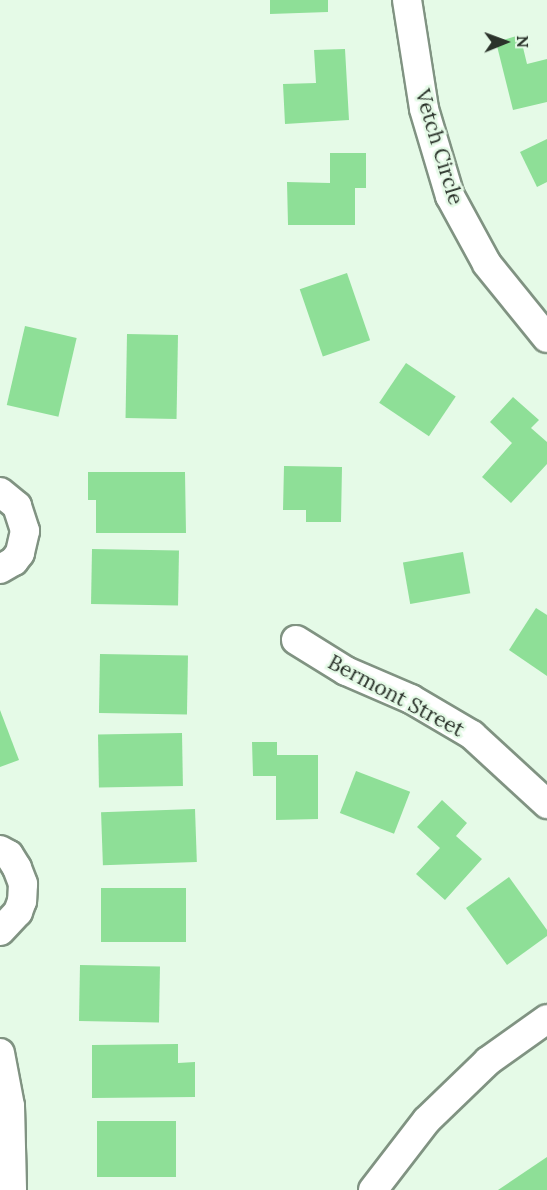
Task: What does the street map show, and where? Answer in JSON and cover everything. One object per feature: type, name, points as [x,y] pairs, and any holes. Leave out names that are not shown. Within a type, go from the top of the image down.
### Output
[{"type":"street","name":"Vetch Circle","points":[[407,0],[424,109],[450,196],[487,264],[547,338]]},
{"type":"street","points":[[0,492],[17,506],[25,531],[20,553],[14,561],[0,569]]},
{"type":"street","name":"Bermont Street","points":[[296,640],[346,671],[411,699],[472,735],[547,804]]},
{"type":"street","points":[[0,850],[9,855],[23,884],[22,901],[18,912],[0,931]]},
{"type":"street","points":[[373,1190],[427,1120],[488,1061],[547,1019]]},
{"type":"street","points":[[0,1053],[10,1106],[12,1190]]},
{"type":"building","points":[[270,0],[328,0],[328,12],[270,14]]},
{"type":"building","points":[[520,35],[527,64],[547,59],[547,102],[513,110],[496,42]]},
{"type":"building","points":[[345,49],[349,120],[285,124],[283,84],[316,83],[314,50]]},
{"type":"building","points":[[547,139],[547,182],[537,187],[520,152]]},
{"type":"building","points":[[330,153],[366,153],[366,188],[355,188],[355,225],[288,225],[287,182],[330,183]]},
{"type":"building","points":[[347,273],[370,340],[323,356],[300,289]]},
{"type":"building","points":[[25,326],[77,338],[58,417],[7,405]]},
{"type":"building","points":[[127,334],[178,335],[177,419],[126,418]]},
{"type":"building","points":[[406,363],[456,397],[429,436],[379,403]]},
{"type":"building","points":[[513,397],[539,420],[531,428],[547,442],[547,464],[511,503],[482,477],[512,443],[490,422]]},
{"type":"building","points":[[284,466],[342,467],[341,522],[306,522],[306,510],[283,510]]},
{"type":"building","points":[[88,472],[185,472],[186,533],[96,533],[96,500],[88,500]]},
{"type":"building","points":[[92,549],[179,551],[178,606],[91,604]]},
{"type":"building","points":[[463,552],[470,593],[410,604],[403,563]]},
{"type":"building","points":[[536,608],[547,615],[547,676],[509,650]]},
{"type":"building","points":[[100,654],[188,656],[187,715],[99,713]]},
{"type":"building","points":[[0,710],[19,760],[0,767]]},
{"type":"building","points":[[182,733],[183,786],[99,787],[98,734]]},
{"type":"building","points":[[252,742],[277,742],[277,755],[318,755],[318,819],[276,820],[276,776],[253,776]]},
{"type":"building","points":[[356,771],[410,792],[394,834],[340,813]]},
{"type":"building","points":[[442,800],[467,823],[456,836],[482,859],[445,900],[416,874],[440,848],[417,827]]},
{"type":"building","points":[[195,809],[197,862],[103,865],[101,812]]},
{"type":"building","points":[[509,877],[547,930],[547,936],[507,965],[466,908]]},
{"type":"building","points":[[101,888],[186,888],[186,942],[101,942]]},
{"type":"building","points":[[80,965],[160,966],[159,1022],[79,1021]]},
{"type":"building","points":[[178,1044],[178,1063],[195,1062],[195,1097],[92,1098],[92,1045]]},
{"type":"building","points":[[97,1121],[176,1121],[176,1177],[97,1177]]},
{"type":"building","points":[[547,1157],[547,1190],[498,1190]]}]
